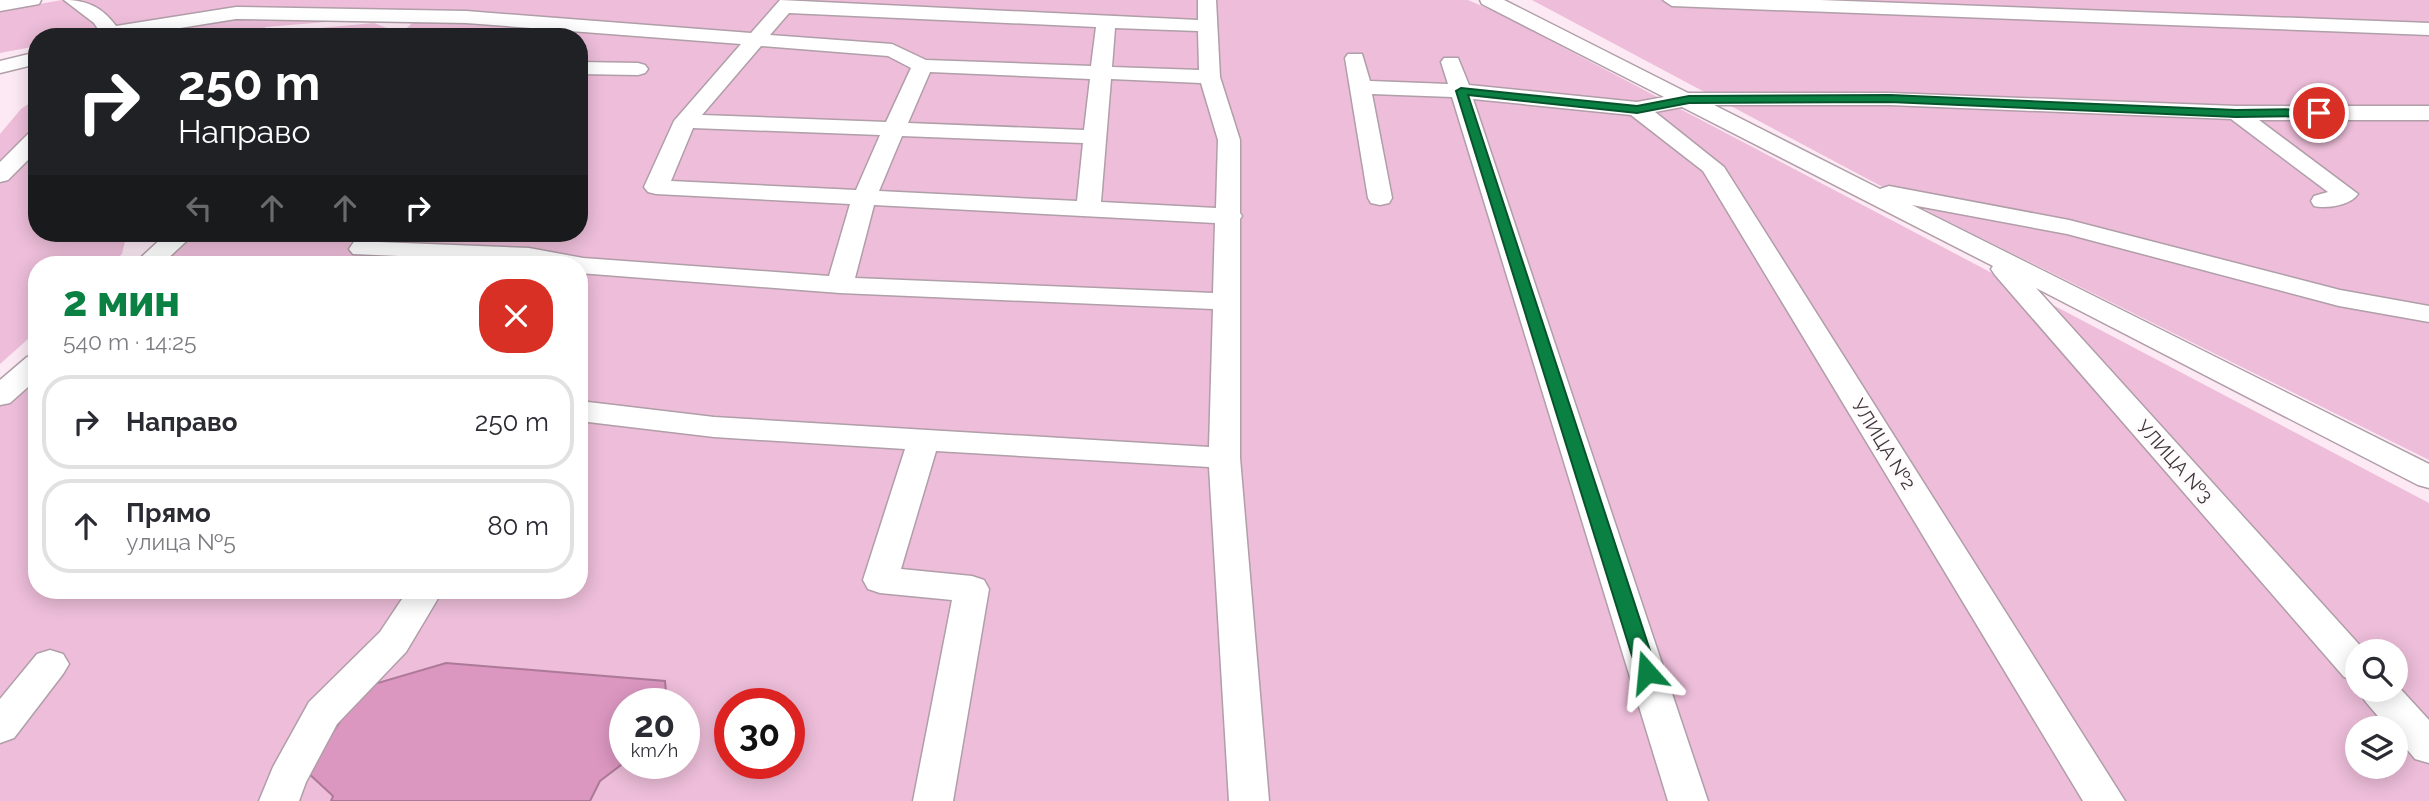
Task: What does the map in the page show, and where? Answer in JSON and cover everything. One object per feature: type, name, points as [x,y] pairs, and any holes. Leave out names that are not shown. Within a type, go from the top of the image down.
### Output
[{"type":"street","points":[[0,5],[32,0]]},
{"type":"street","points":[[73,0],[101,19],[105,28]]},
{"type":"street","points":[[410,28],[441,0]]},
{"type":"street","points":[[1489,0],[1689,99],[2429,477]]},
{"type":"street","points":[[1672,0],[2429,29]]},
{"type":"street","points":[[1230,216],[656,187],[685,121],[754,39],[788,4],[1105,21],[1208,13],[1210,77],[1229,140],[1230,216],[1224,458],[1249,801]]},
{"type":"street","points":[[149,28],[236,13],[422,17],[516,28]]},
{"type":"street","points":[[1088,209],[1105,21]]},
{"type":"street","points":[[588,32],[754,39],[892,50],[922,66],[1210,77]]},
{"type":"street","points":[[1355,58],[1380,198]]},
{"type":"street","points":[[0,67],[28,60]]},
{"type":"street","points":[[1451,62],[1688,801]]},
{"type":"street","points":[[840,285],[864,198],[922,66]]},
{"type":"street","points":[[588,68],[638,69]]},
{"type":"street","points":[[1359,87],[1461,91],[1637,109],[1689,99],[1890,99],[2236,113],[2429,113]]},
{"type":"street","name":"УЛИЦА №2","points":[[1637,109],[1712,167],[2105,801]]},
{"type":"street","points":[[2236,113],[2346,194],[2323,201]]},
{"type":"street","points":[[685,121],[1095,137]]},
{"type":"street","points":[[0,175],[28,147]]},
{"type":"street","points":[[1861,188],[2069,227],[2339,298],[2429,314]]},
{"type":"street","points":[[156,256],[173,242]]},
{"type":"street","points":[[366,242],[362,249],[529,256]]},
{"type":"street","name":"УЛИЦА №3","points":[[1993,256],[2345,653]]},
{"type":"street","points":[[588,265],[840,285],[1228,302]]},
{"type":"street","points":[[0,396],[28,371]]},
{"type":"street","points":[[588,412],[714,427],[1224,458]]},
{"type":"street","points":[[925,438],[880,580],[972,589],[933,801]]},
{"type":"street","points":[[279,801],[286,779],[323,713],[393,642],[420,599]]},
{"type":"street","points":[[0,727],[50,664]]},
{"type":"street","points":[[2389,702],[2429,747]]},
{"type":"shaded area","points":[[62,0],[1468,0],[1496,12],[2429,503],[2429,801],[0,801],[0,383],[28,359],[28,599],[588,599],[588,256],[145,256],[162,242],[588,242],[588,28],[407,28],[422,14],[265,28],[28,28],[28,48],[0,53],[0,11]]},
{"type":"shaded area","points":[[1532,0],[2429,0],[2429,460],[1939,217]]},
{"type":"shaded area","points":[[374,23],[387,28],[320,28]]},
{"type":"shaded area","points":[[28,104],[28,242],[125,242],[120,256],[28,256],[28,339],[0,364],[0,134]]},
{"type":"shaded area","points":[[446,663],[665,681],[666,688],[609,688],[609,774],[600,781],[590,801],[331,801],[333,796],[306,771],[364,687]]},
{"type":"route","points":[[1647,672],[1461,91],[1637,109],[1689,99],[1890,99],[2236,113],[2319,113]]}]
